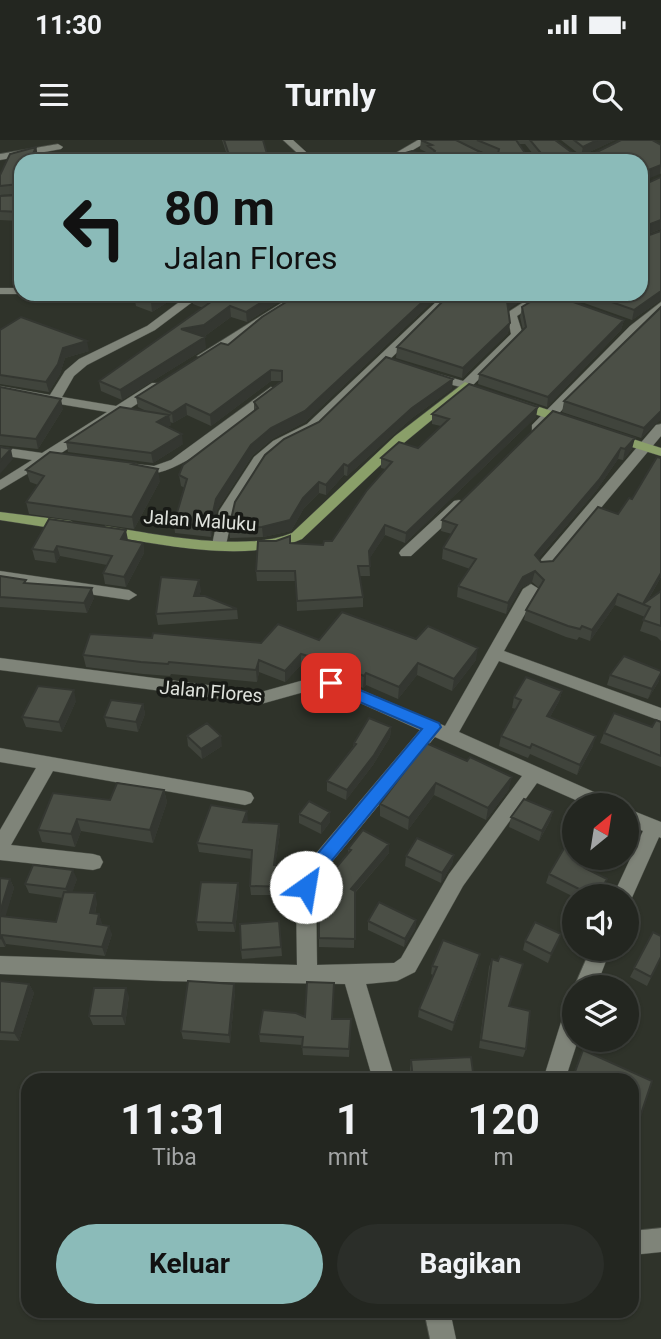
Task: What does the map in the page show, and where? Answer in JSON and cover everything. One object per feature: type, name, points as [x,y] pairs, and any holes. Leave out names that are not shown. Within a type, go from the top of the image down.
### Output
[{"type":"main road","points":[[465,386],[661,452]]},
{"type":"main road","name":"Jalan Maluku","points":[[0,516],[219,545],[290,541],[400,439],[465,386]]},
{"type":"street","points":[[288,140],[303,154]]},
{"type":"street","points":[[401,154],[425,140]]},
{"type":"street","points":[[17,154],[58,147]]},
{"type":"street","points":[[407,151],[413,154]]},
{"type":"street","points":[[55,397],[69,374],[83,362],[152,328],[188,301]]},
{"type":"street","points":[[196,360],[293,301]]},
{"type":"street","points":[[219,545],[226,511],[259,460],[278,444],[312,427],[347,391],[389,362],[444,301]]},
{"type":"street","points":[[418,371],[465,386],[517,335],[511,315],[538,301]]},
{"type":"street","points":[[531,434],[627,325],[661,305]]},
{"type":"street","points":[[0,486],[163,381]]},
{"type":"street","points":[[118,466],[155,470],[168,467],[277,386]]},
{"type":"street","points":[[0,390],[55,397],[118,410]]},
{"type":"street","points":[[544,566],[661,428]]},
{"type":"street","points":[[0,451],[68,460]]},
{"type":"street","points":[[407,553],[466,497]]},
{"type":"street","points":[[0,576],[129,595]]},
{"type":"street","points":[[307,974],[306,887],[314,870],[441,731],[494,653],[531,589]]},
{"type":"street","points":[[494,653],[661,715]]},
{"type":"street","name":"Jalan Flores","points":[[0,663],[53,673],[261,698],[304,686],[331,683],[579,793]]},
{"type":"street","points":[[0,755],[245,798]]},
{"type":"street","points":[[47,765],[0,850],[93,862]]},
{"type":"street","points":[[0,965],[163,972],[353,975],[397,972],[408,965],[456,880],[534,772]]},
{"type":"street","points":[[629,884],[657,828],[639,820]]},
{"type":"street","points":[[353,975],[382,1073]]},
{"type":"street","points":[[556,1073],[563,1052]]},
{"type":"street","points":[[639,1242],[661,1240]]},
{"type":"street","points":[[438,1318],[443,1339]]},
{"type":"building","points":[[224,140],[263,140],[267,154],[229,154]]},
{"type":"building","points":[[421,140],[456,140],[484,154],[433,154],[435,151],[428,146],[432,145]]},
{"type":"building","points":[[477,140],[516,140],[525,153],[537,154],[498,154],[499,149]]},
{"type":"building","points":[[530,140],[555,140],[574,154],[537,154],[540,152]]},
{"type":"building","points":[[574,140],[597,140],[583,147]]},
{"type":"building","points":[[621,140],[652,140],[661,145],[661,165],[648,170],[648,154],[593,154]]},
{"type":"building","points":[[36,147],[33,154],[14,154],[14,185],[0,186],[0,175],[10,154]]},
{"type":"building","points":[[661,177],[661,220],[648,225],[648,183]]},
{"type":"building","points":[[14,195],[14,212],[0,211],[0,196]]},
{"type":"building","points":[[661,231],[661,291],[648,300],[648,236]]},
{"type":"building","points":[[212,301],[264,301],[246,312],[230,306],[204,325],[181,329],[205,337],[120,390],[99,381]]},
{"type":"building","points":[[288,301],[423,301],[305,411],[271,428],[251,445],[216,499],[210,526],[174,523],[187,479],[179,475],[183,465],[258,408],[254,402],[282,381],[282,371],[271,370],[210,415],[186,404],[172,413],[136,397],[221,343],[228,345],[262,317]]},
{"type":"building","points":[[443,301],[507,301],[510,323],[463,368],[397,347]]},
{"type":"building","points":[[532,301],[571,301],[624,320],[548,397],[479,374],[526,327],[522,307]]},
{"type":"building","points":[[609,301],[647,301],[634,310]]},
{"type":"building","points":[[661,307],[661,411],[644,428],[564,401]]},
{"type":"building","points":[[21,317],[87,341],[63,348],[58,364],[46,382],[0,375],[0,330]]},
{"type":"building","points":[[386,357],[453,379],[412,408],[348,466],[344,464],[326,485],[319,482],[303,498],[290,520],[262,527],[229,528],[235,502],[265,455],[284,439],[319,422]]},
{"type":"building","points":[[469,384],[538,407],[406,533],[385,525],[369,551],[370,566],[358,566],[363,597],[297,601],[295,571],[256,571],[258,541],[276,541],[290,536],[290,543],[323,545],[324,541],[332,541],[367,490],[392,462],[381,458],[399,442],[418,448],[449,419],[432,414]]},
{"type":"building","points":[[0,387],[61,399],[36,439],[0,435]]},
{"type":"building","points":[[120,407],[169,415],[157,422],[182,434],[151,453],[66,442]]},
{"type":"building","points":[[553,411],[635,438],[625,449],[621,448],[599,480],[535,555],[541,562],[553,561],[598,507],[618,514],[629,498],[632,499],[657,457],[661,458],[661,573],[643,604],[661,591],[661,626],[643,620],[650,607],[618,594],[592,630],[582,626],[580,629],[568,626],[526,610],[544,580],[535,571],[523,577],[508,603],[458,586],[476,559],[443,548],[457,525],[442,520]]},
{"type":"building","points":[[0,447],[11,449],[0,461]]},
{"type":"building","points":[[50,452],[134,463],[132,464],[158,469],[132,517],[26,502],[44,476],[26,470]]},
{"type":"building","points":[[49,519],[126,530],[121,539],[143,543],[124,577],[103,573],[112,556],[57,546],[54,552],[32,549]]},
{"type":"building","points":[[0,576],[26,580],[24,583],[92,588],[84,603],[0,597]]},
{"type":"building","points":[[161,577],[199,580],[194,596],[205,596],[237,609],[156,614]]},
{"type":"building","points":[[342,612],[416,639],[428,626],[478,648],[454,679],[418,663],[399,687],[366,673],[364,676],[301,654],[285,671],[259,660],[256,670],[83,655],[90,634],[152,638],[153,633],[261,643],[278,624],[319,640]]},
{"type":"building","points":[[624,656],[661,671],[652,689],[610,675]]},
{"type":"building","points":[[526,677],[562,691],[547,716],[596,736],[580,765],[532,744],[530,748],[501,736],[521,700],[514,697]]},
{"type":"building","points":[[38,686],[74,690],[59,722],[22,717]]},
{"type":"building","points":[[111,700],[143,704],[136,722],[104,717]]},
{"type":"building","points":[[614,713],[652,727],[656,720],[661,722],[661,756],[604,733]]},
{"type":"building","points":[[369,718],[391,727],[374,755],[347,790],[327,781],[356,744],[354,743]]},
{"type":"building","points":[[207,723],[221,736],[201,749],[187,736]]},
{"type":"building","points":[[426,743],[467,761],[470,757],[512,777],[488,808],[436,783],[409,818],[380,804]]},
{"type":"building","points":[[117,783],[164,790],[150,830],[77,819],[71,834],[38,830],[53,793],[110,800]]},
{"type":"building","points":[[524,799],[553,811],[542,831],[511,817]]},
{"type":"building","points":[[309,801],[330,812],[321,824],[299,814]]},
{"type":"building","points":[[211,805],[247,811],[243,822],[279,824],[274,865],[291,865],[291,887],[250,886],[252,850],[197,843]]},
{"type":"building","points":[[363,830],[389,844],[351,889],[355,891],[355,939],[319,938],[319,888],[351,850],[348,849]]},
{"type":"building","points":[[417,838],[454,855],[442,873],[406,856]]},
{"type":"building","points":[[562,852],[562,870],[589,870],[607,879],[604,884],[569,884],[549,874]]},
{"type":"building","points":[[33,865],[73,870],[66,889],[25,884]]},
{"type":"building","points":[[0,878],[10,879],[0,912]]},
{"type":"building","points":[[201,882],[238,883],[233,923],[196,922]]},
{"type":"building","points":[[64,892],[95,893],[90,913],[99,914],[97,924],[109,926],[102,947],[2,935],[0,939],[0,916],[56,922]]},
{"type":"building","points":[[379,902],[416,920],[405,939],[368,921]]},
{"type":"building","points":[[279,921],[281,947],[241,950],[240,924]]},
{"type":"building","points":[[535,922],[561,934],[551,954],[525,941]]},
{"type":"building","points":[[653,932],[661,936],[661,957],[651,977],[634,968]]},
{"type":"building","points":[[443,940],[480,954],[454,1023],[419,1009],[437,967],[432,966]]},
{"type":"building","points":[[500,956],[523,964],[509,1006],[530,1011],[526,1049],[481,1040],[492,959],[498,961]]},
{"type":"building","points":[[0,981],[29,984],[14,1033],[0,1032]]},
{"type":"building","points":[[188,981],[234,984],[229,1035],[181,1031]]},
{"type":"building","points":[[307,982],[334,983],[332,1019],[351,1019],[349,1049],[302,1047],[303,1037],[259,1034],[263,1010],[296,1013],[305,1017]]},
{"type":"building","points":[[94,988],[126,988],[122,1016],[89,1016]]},
{"type":"building","points":[[582,1052],[587,1052],[634,1073],[575,1073]]},
{"type":"building","points":[[471,1057],[473,1073],[412,1073],[411,1060]]},
{"type":"building","points":[[639,1075],[652,1081],[639,1120]]},
{"type":"route","points":[[306,887],[314,870],[433,727],[331,683]]}]
